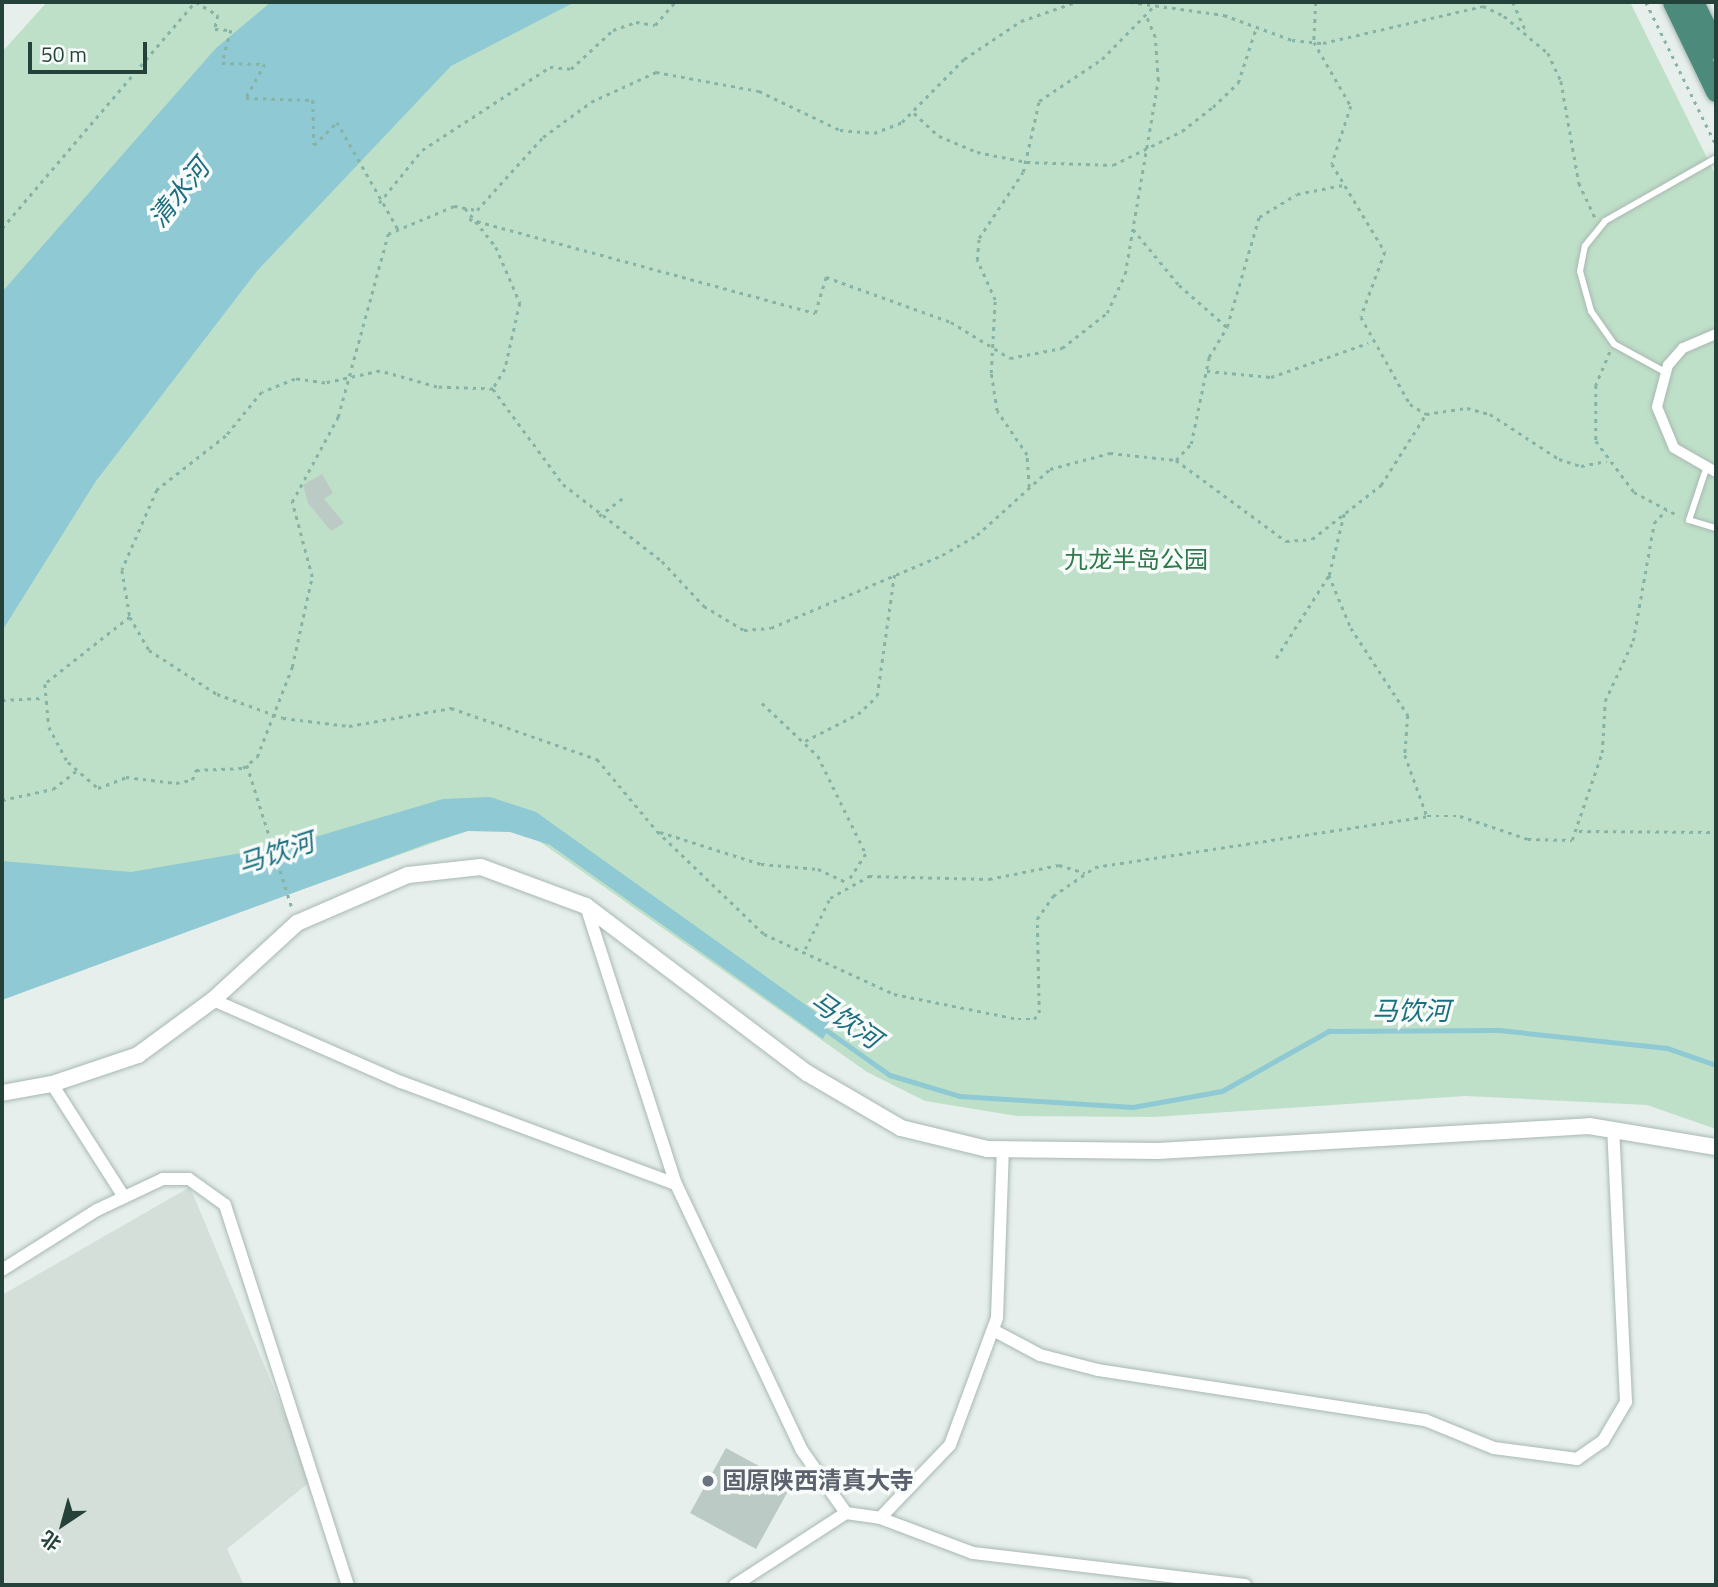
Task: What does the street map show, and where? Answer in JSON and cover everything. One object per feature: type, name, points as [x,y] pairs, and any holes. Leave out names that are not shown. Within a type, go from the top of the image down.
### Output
[{"type":"highway","points":[[1672,2],[1716,91]]},
{"type":"highway","points":[[1693,2],[1716,49]]},
{"type":"street","points":[[1711,470],[1674,448],[1662,429],[1657,407],[1665,372],[1683,348],[1716,334]]},
{"type":"street","points":[[2,1093],[52,1084],[138,1055],[213,1000],[297,923],[408,875],[481,867],[586,906],[807,1073],[889,1121],[1003,1150],[1158,1151],[1589,1126],[1716,1147]]},
{"type":"street","points":[[586,906],[676,1184],[801,1449],[846,1513]]},
{"type":"street","points":[[213,1000],[401,1082],[676,1184]]},
{"type":"street","points":[[52,1084],[124,1198]]},
{"type":"street","points":[[993,1330],[1040,1355],[1098,1370],[1425,1420],[1494,1448],[1577,1459],[1603,1441],[1626,1402],[1613,1130]]},
{"type":"street","points":[[880,1518],[950,1445],[993,1330],[1003,1150]]},
{"type":"street","points":[[2,1270],[124,1198],[163,1179],[189,1179],[225,1205],[348,1585]]},
{"type":"street","points":[[735,1585],[846,1513],[880,1518],[973,1553],[1245,1585]]},
{"type":"lane","points":[[1665,372],[1614,344],[1591,311],[1580,271],[1585,246],[1600,227],[1716,158]]},
{"type":"lane","points":[[1711,470],[1689,520],[1716,528]]},
{"type":"path","points":[[2,228],[195,2],[218,15],[215,29],[231,30],[222,63],[265,64],[246,98],[313,100],[314,145],[337,122],[365,179],[398,229]]},
{"type":"path","points":[[379,203],[422,150],[550,67],[571,69],[613,30],[636,22],[655,25],[675,2]]},
{"type":"path","points":[[130,617],[55,672],[43,698],[49,727],[75,771],[99,788],[127,777],[176,783],[192,780],[196,770],[223,773],[247,765],[274,715],[312,577],[292,502],[352,378],[388,234],[433,212],[465,208],[477,210],[543,137],[590,102],[656,72],[759,91],[840,130],[874,133],[914,113],[964,59],[1047,8],[1076,2]]},
{"type":"path","points":[[1130,2],[1224,15],[1256,28],[1314,42],[1483,6],[1527,32]]},
{"type":"path","points":[[1316,2],[1314,42],[1351,106],[1332,164],[1385,252],[1361,317],[1370,343],[1410,404],[1426,414],[1467,408],[1490,414],[1559,459],[1581,466],[1607,461]]},
{"type":"path","points":[[1513,2],[1527,32],[1561,80],[1579,183],[1600,227]]},
{"type":"path","points":[[1646,2],[1716,145]]},
{"type":"path","points":[[1029,487],[1027,455],[997,411],[991,373],[996,348],[995,300],[977,260],[979,238],[1027,162],[1039,101],[1101,59],[1153,7]]},
{"type":"path","points":[[469,219],[815,313],[826,276],[951,322],[1010,358],[1062,348],[1107,313],[1125,274],[1142,147],[1158,80],[1155,37],[1146,16]]},
{"type":"path","points":[[914,113],[939,136],[977,152],[1027,162],[1113,165],[1142,147],[1182,131],[1238,83],[1256,28]]},
{"type":"path","points":[[1176,460],[1191,444],[1207,371],[1227,327],[1259,216],[1297,194],[1343,185]]},
{"type":"path","points":[[465,208],[469,219],[496,247],[520,303],[505,369],[492,389]]},
{"type":"path","points":[[1132,228],[1179,285],[1227,327]]},
{"type":"path","points":[[1207,371],[1270,377],[1337,348],[1370,343]]},
{"type":"path","points":[[1614,344],[1596,386],[1596,441],[1607,461],[1634,492],[1689,520]]},
{"type":"path","points":[[492,389],[437,387],[380,371],[352,378],[278,383],[197,462],[183,464],[157,490],[122,570],[130,617],[149,650],[217,694],[274,715],[349,726],[451,708],[481,714],[597,759],[657,831],[764,934],[805,950],[894,994],[1034,1020],[1042,984],[1037,919],[1053,896],[1085,873],[1427,816],[1460,816],[1560,843],[1579,831],[1716,832]]},
{"type":"path","points":[[492,389],[563,484],[599,516],[662,561],[704,606],[744,630],[771,628],[977,535],[1050,469],[1110,453],[1176,460],[1286,541],[1312,539],[1381,485],[1426,414]]},
{"type":"path","points":[[599,516],[623,498]]},
{"type":"path","points":[[1579,831],[1602,753],[1605,701],[1633,641],[1654,523],[1666,510]]},
{"type":"path","points":[[1276,658],[1329,575],[1344,514]]},
{"type":"path","points":[[805,741],[858,715],[877,696],[895,570]]},
{"type":"path","points":[[1329,575],[1351,628],[1409,715],[1405,755],[1427,816]]},
{"type":"path","points":[[2,700],[43,698]]},
{"type":"path","points":[[762,703],[805,741],[866,854],[848,882]]},
{"type":"path","points":[[247,765],[270,824],[289,900]]},
{"type":"path","points":[[2,800],[53,789],[75,771]]},
{"type":"path","points":[[657,831],[761,864],[818,869],[853,885]]},
{"type":"path","points":[[805,950],[830,898],[869,876],[989,879],[1059,865],[1085,873]]},
{"type":"shaded area","points":[[190,1187],[312,1480],[227,1549],[244,1585],[2,1585],[2,1295]]},
{"type":"green space","name":"九龙半岛公园","points":[[47,2],[1630,2],[1716,176],[1716,1129],[1647,1105],[1465,1096],[1154,1117],[1017,1116],[925,1101],[867,1072],[522,829],[478,827],[2,996],[2,52]]},
{"type":"water","name":"清水河","points":[[271,2],[575,2],[451,66],[257,271],[96,481],[2,631],[2,292],[216,48]]},
{"type":"water","points":[[490,797],[536,812],[831,1023],[823,1039],[550,845],[510,832],[468,831],[429,843],[2,1000],[2,861],[131,872],[288,845],[443,799]]},
{"type":"building","points":[[322,474],[333,493],[324,499],[344,523],[331,531],[308,503],[303,485]]},
{"type":"building","points":[[726,1448],[792,1484],[756,1549],[690,1513]]},
{"type":"waterway","name":"马饮河","points":[[825,1029],[890,1075],[960,1096],[1133,1107],[1222,1091],[1329,1031],[1499,1030],[1667,1048],[1716,1065]]},
{"type":"place","name":"固原陕西清真大寺","points":[[708,1481]]}]
